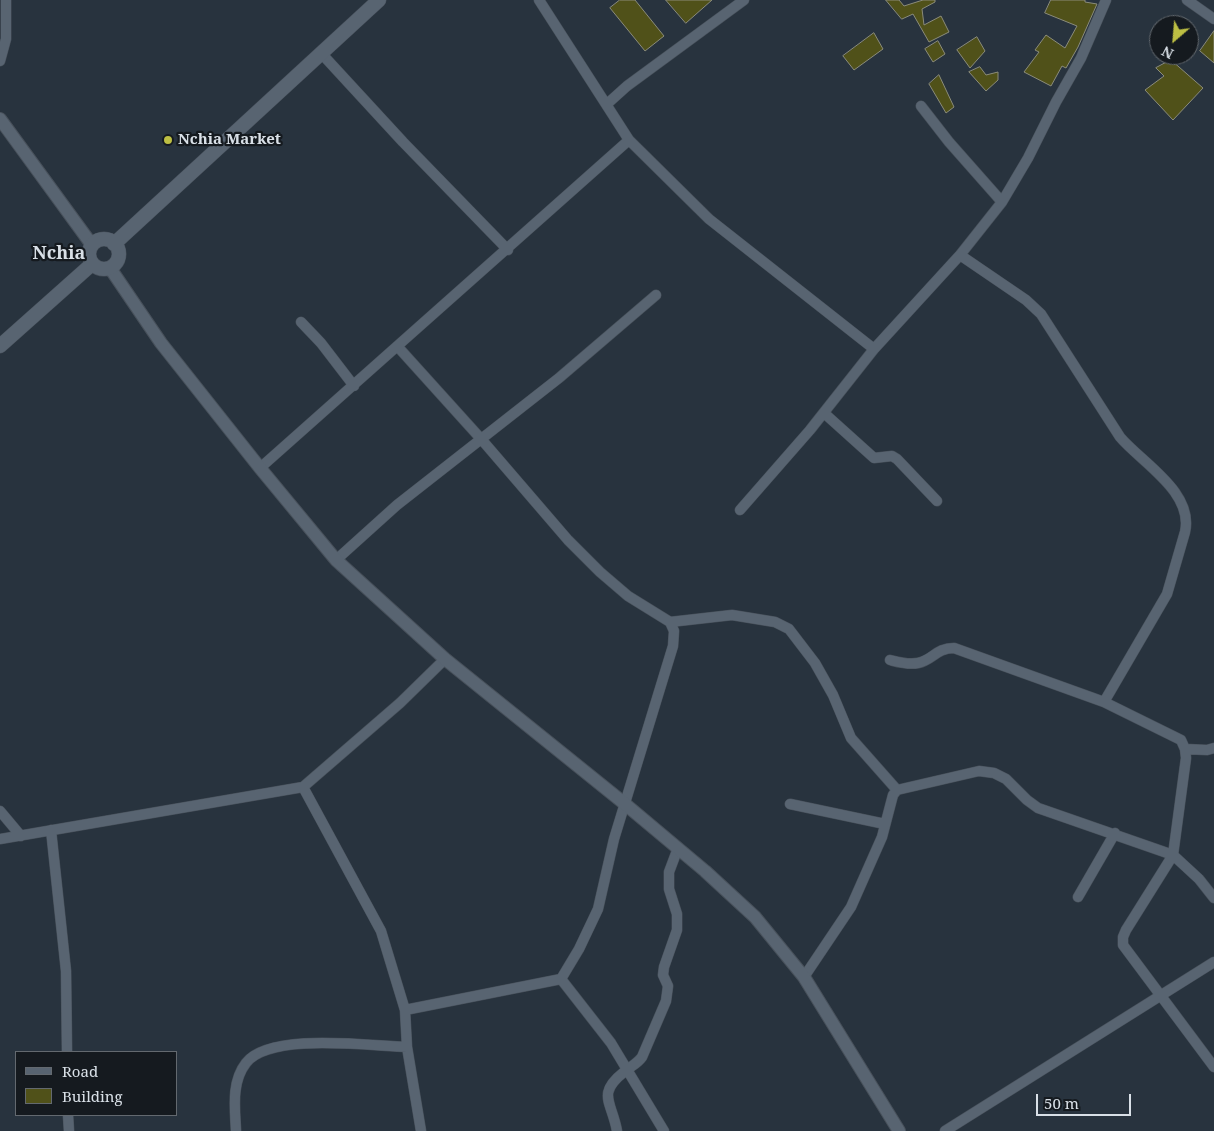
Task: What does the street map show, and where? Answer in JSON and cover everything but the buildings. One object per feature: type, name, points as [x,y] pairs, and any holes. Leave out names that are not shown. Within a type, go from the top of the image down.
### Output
[{"type":"main road","points":[[114,244],[379,0]]},
{"type":"main road","points":[[100,240],[114,244],[118,255],[116,263],[110,268],[100,269],[92,264],[89,254],[92,245],[100,240]]},
{"type":"main road","points":[[0,346],[92,264]]},
{"type":"street","points":[[0,61],[6,39],[6,0]]},
{"type":"street","points":[[539,0],[629,140],[709,219],[874,349]]},
{"type":"street","points":[[740,510],[824,414],[874,349],[960,254],[1002,202],[1028,158],[1081,58],[1106,0]]},
{"type":"street","points":[[1187,0],[1214,19]]},
{"type":"street","points":[[607,104],[738,2]]},
{"type":"street","points":[[322,53],[402,142],[508,250]]},
{"type":"street","points":[[921,106],[949,142],[1002,202]]},
{"type":"street","points":[[0,119],[92,245]]},
{"type":"street","points":[[260,468],[398,348],[629,140]]},
{"type":"street","points":[[960,254],[1026,300],[1041,314],[1120,438],[1165,480],[1176,494],[1186,513],[1185,532],[1167,594],[1104,702]]},
{"type":"street","points":[[110,268],[161,343],[336,560],[445,659],[678,848],[754,917],[804,977],[899,1131]]},
{"type":"street","points":[[336,560],[397,505],[482,440],[656,295]]},
{"type":"street","points":[[302,322],[321,343],[354,386]]},
{"type":"street","points":[[398,348],[482,440],[568,540],[600,572],[628,596],[670,622],[674,631],[673,646],[625,804],[598,909],[579,949],[561,979],[404,1010]]},
{"type":"street","points":[[824,414],[874,458],[892,456],[896,459],[937,501]]},
{"type":"street","points":[[670,622],[732,614],[775,622],[789,629],[824,679],[851,738],[897,790]]},
{"type":"street","points":[[890,660],[905,664],[918,663],[943,648],[954,648],[1104,702],[1181,740],[1185,749],[1173,855],[1122,937],[1123,945],[1214,1067]]},
{"type":"street","points":[[0,839],[303,787],[400,703],[445,659]]},
{"type":"street","points":[[1185,749],[1207,750],[1214,748]]},
{"type":"street","points":[[804,977],[851,907],[882,837],[890,801],[897,790],[979,771],[994,773],[1006,779],[1038,808],[1115,833],[1173,855],[1199,879],[1214,898]]},
{"type":"street","points":[[303,787],[381,931],[404,1010],[407,1047],[421,1131]]},
{"type":"street","points":[[790,804],[885,824]]},
{"type":"street","points":[[0,811],[21,836]]},
{"type":"street","points":[[51,830],[66,972],[67,1051]]},
{"type":"street","points":[[1078,897],[1115,833]]},
{"type":"street","points":[[617,1131],[607,1099],[608,1088],[613,1081],[637,1064],[642,1057],[666,1001],[668,986],[663,975],[664,967],[677,930],[677,914],[668,889],[669,872],[678,848]]},
{"type":"street","points":[[945,1131],[1214,962]]},
{"type":"street","points":[[561,979],[611,1043],[664,1131]]},
{"type":"street","points":[[236,1131],[237,1079],[245,1064],[256,1054],[277,1046],[304,1044],[407,1047]]},
{"type":"street","points":[[68,1116],[69,1131]]},
{"type":"place","name":"Nchia Market","points":[[168,140]]},
{"type":"district","name":"Nchia","points":[[59,254]]}]
